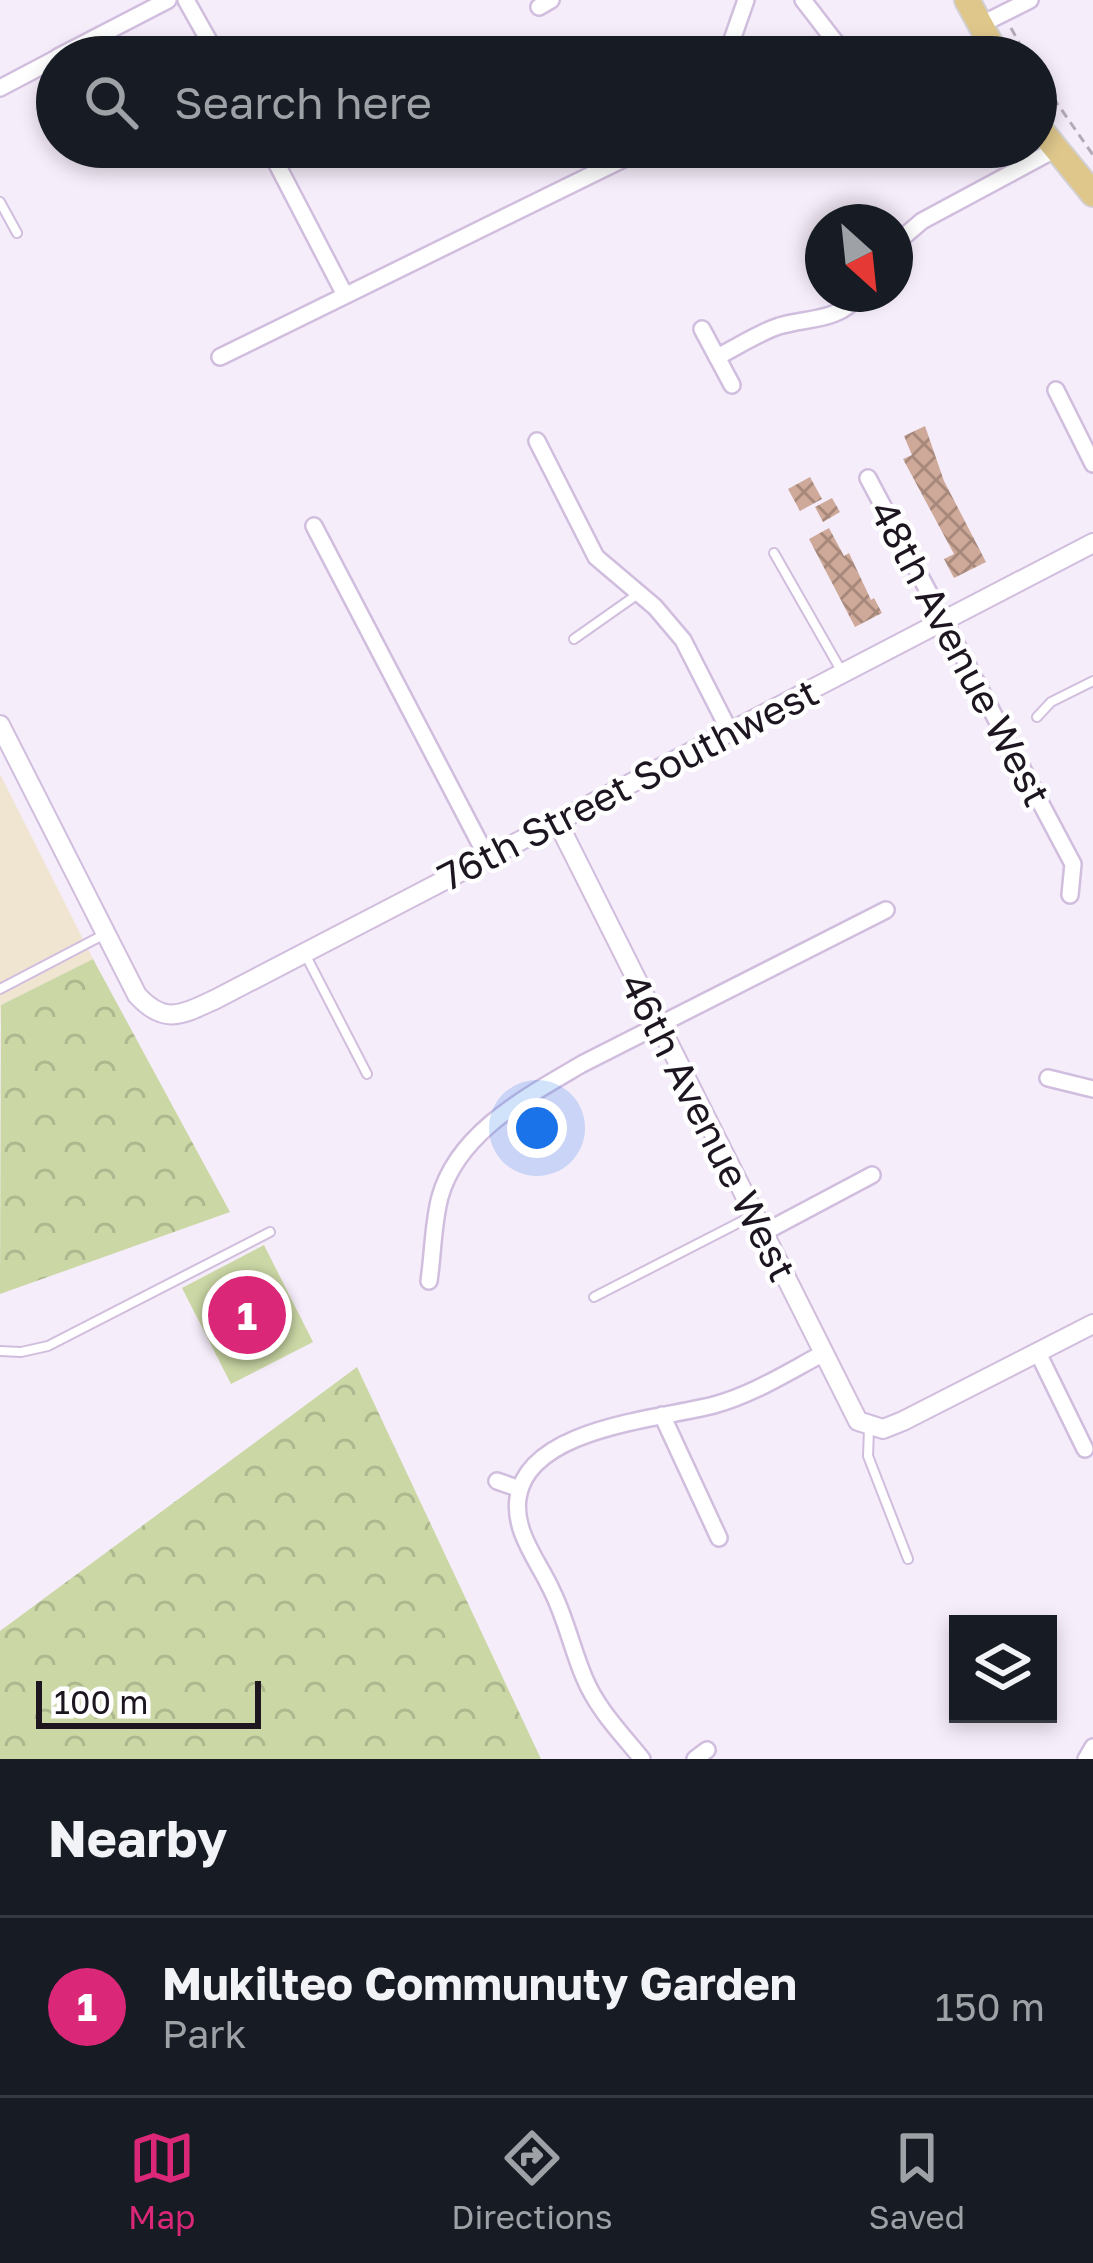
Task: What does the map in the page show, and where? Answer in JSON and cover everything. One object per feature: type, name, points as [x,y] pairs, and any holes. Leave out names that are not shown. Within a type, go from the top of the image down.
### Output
[{"type":"main road","points":[[967,0],[992,19],[995,36]]},
{"type":"main road","points":[[1057,150],[1093,194]]},
{"type":"street","points":[[91,36],[137,7],[168,0]]},
{"type":"street","points":[[186,0],[206,36]]},
{"type":"street","points":[[733,36],[746,0]]},
{"type":"street","points":[[803,0],[831,36]]},
{"type":"street","points":[[992,19],[1030,0]]},
{"type":"street","points":[[0,88],[36,69]]},
{"type":"street","points":[[281,168],[345,295]]},
{"type":"street","points":[[220,357],[605,168]]},
{"type":"street","points":[[913,229],[1021,168]]},
{"type":"street","points":[[717,357],[780,326],[823,320],[837,312]]},
{"type":"street","points":[[702,329],[732,385]]},
{"type":"street","points":[[1056,390],[1093,464]]},
{"type":"street","points":[[537,441],[596,556],[683,640],[730,732]]},
{"type":"street","name":"48th Avenue West","points":[[868,478],[1073,864],[1070,895]]},
{"type":"street","points":[[314,526],[487,857]]},
{"type":"street","name":"76th Street Southwest","points":[[105,934],[137,994],[160,1014],[186,1012],[1093,543]]},
{"type":"street","points":[[0,725],[105,934]]},
{"type":"street","name":"46th Avenue West","points":[[557,821],[851,1413],[869,1427]]},
{"type":"street","points":[[429,1281],[440,1196],[454,1165],[478,1136],[538,1090],[886,910]]},
{"type":"street","points":[[1048,1078],[1093,1089]]},
{"type":"street","points":[[758,1224],[872,1174]]},
{"type":"street","points":[[869,1427],[883,1429],[903,1421],[1093,1324]]},
{"type":"street","points":[[1039,1353],[1085,1449]]},
{"type":"street","points":[[642,1759],[608,1718],[584,1677],[562,1612],[520,1529],[520,1489],[535,1466],[560,1448],[613,1426],[735,1398],[822,1354]]},
{"type":"street","points":[[662,1415],[719,1538]]},
{"type":"street","points":[[497,1481],[520,1489]]},
{"type":"street","points":[[1086,1759],[1093,1747]]},
{"type":"lane","points":[[0,202],[16,233]]},
{"type":"lane","points":[[774,553],[843,673]]},
{"type":"lane","points":[[574,639],[640,594]]},
{"type":"lane","points":[[1037,717],[1051,702],[1093,681]]},
{"type":"lane","points":[[0,989],[105,934]]},
{"type":"lane","points":[[304,952],[367,1074]]},
{"type":"lane","points":[[594,1297],[758,1224]]},
{"type":"lane","points":[[0,1351],[48,1346],[270,1232]]},
{"type":"lane","points":[[869,1427],[868,1456],[908,1559]]},
{"type":"path","points":[[992,19],[1008,36]]},
{"type":"path","points":[[1057,103],[1093,154]]},
{"type":"shaded area","points":[[0,774],[93,959],[1,1005],[0,1025]]},
{"type":"green space","points":[[93,959],[230,1212],[0,1294],[1,1005]]},
{"type":"green space","points":[[264,1245],[313,1342],[231,1384],[182,1288]]},
{"type":"green space","points":[[357,1367],[541,1759],[0,1759],[0,1631]]},
{"type":"building","points":[[925,426],[944,481],[986,562],[954,578],[944,559],[954,554],[903,459],[912,455],[904,436]]},
{"type":"building","points":[[810,477],[822,499],[800,511],[788,489]]},
{"type":"building","points":[[832,498],[840,512],[823,522],[815,507]]},
{"type":"building","points":[[829,528],[844,556],[849,553],[882,613],[855,627],[809,539]]},
{"type":"place","name":"Mukilteo Communuty Garden","points":[[247,1315]]}]
